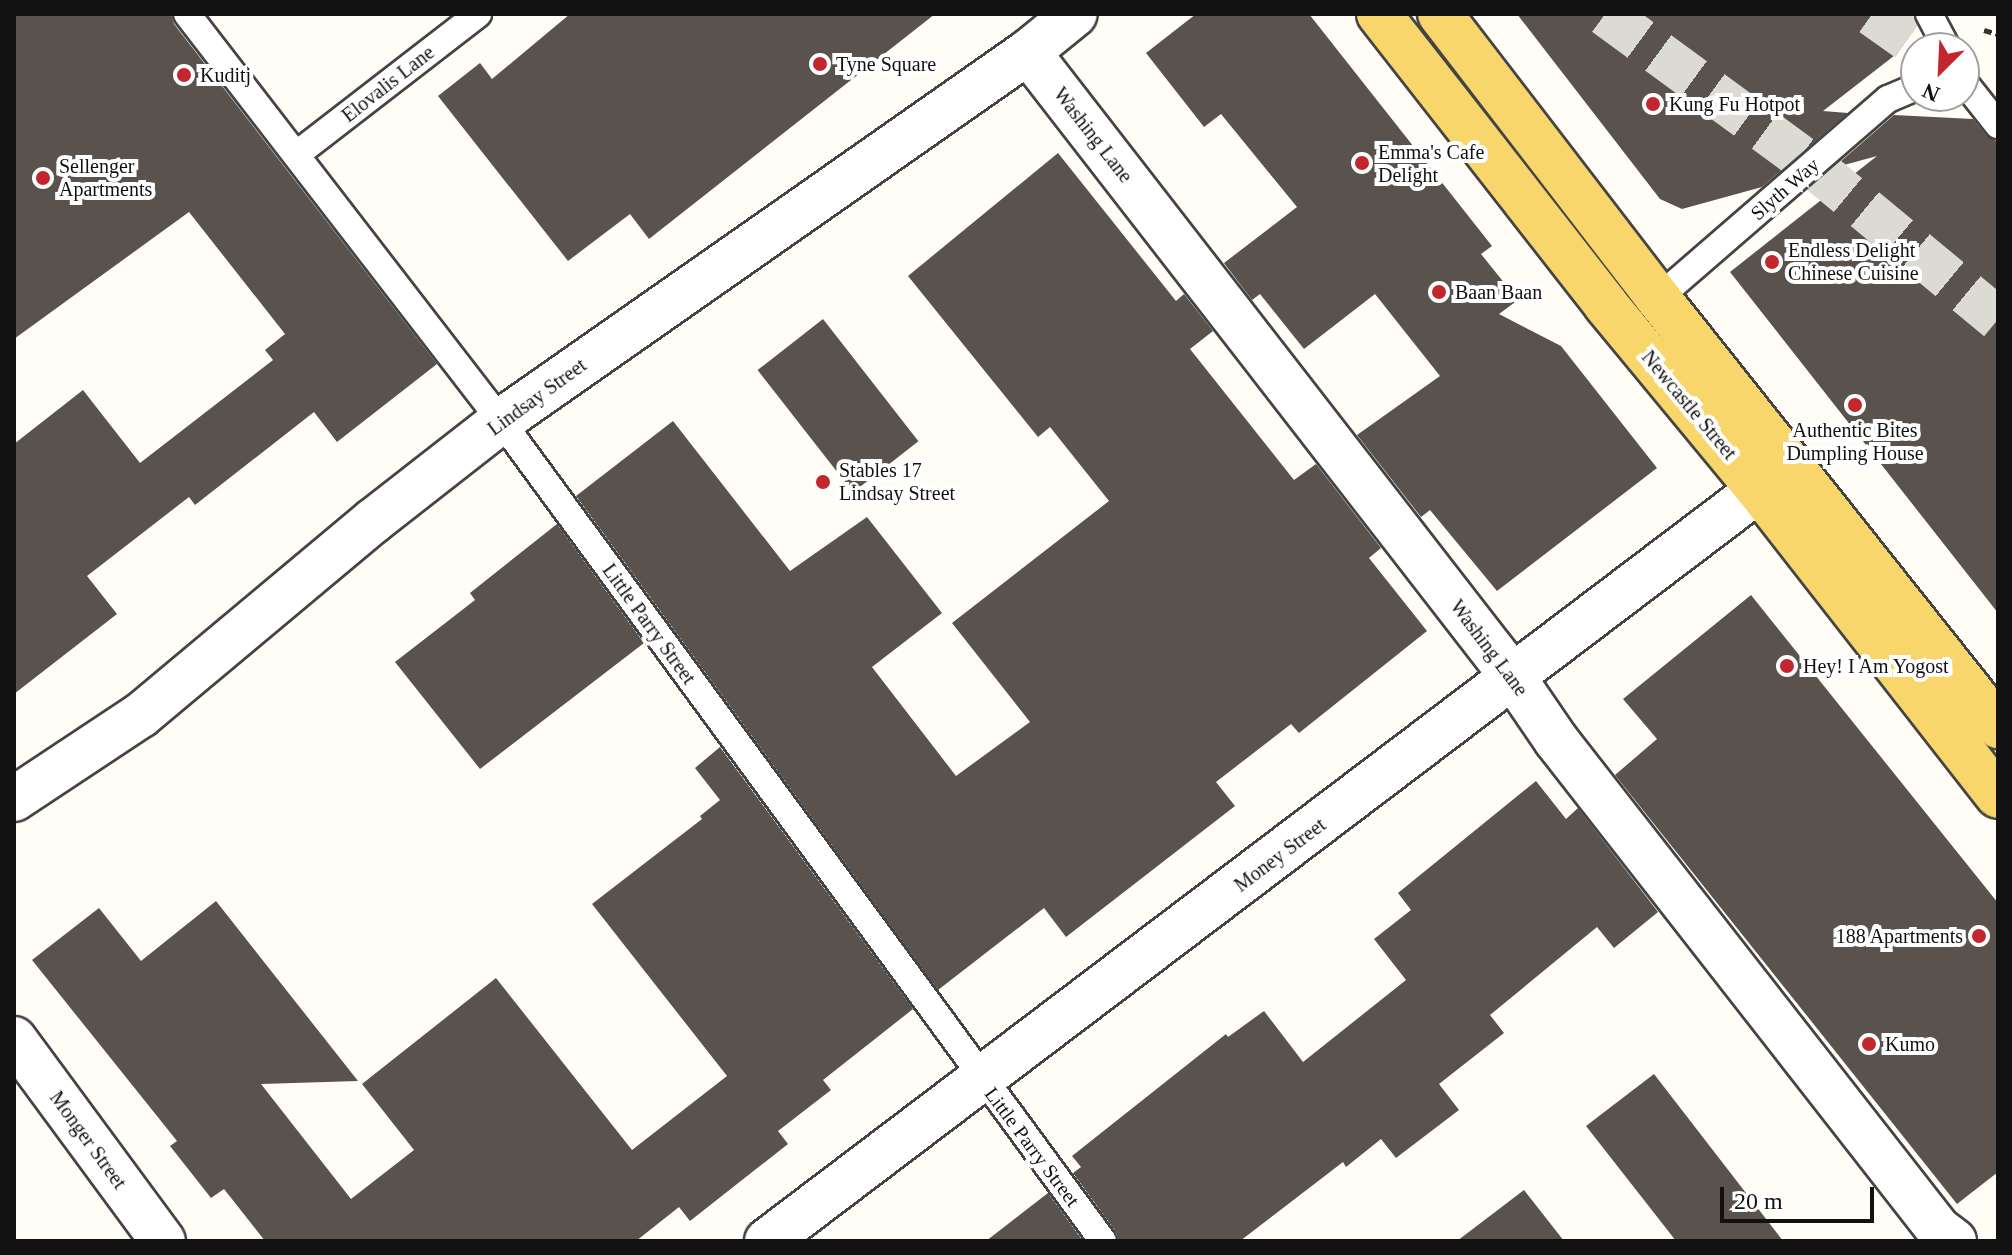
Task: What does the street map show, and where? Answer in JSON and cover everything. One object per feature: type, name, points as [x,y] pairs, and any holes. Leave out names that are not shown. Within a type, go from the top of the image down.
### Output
[{"type":"main road","name":"Newcastle Street","points":[[1379,14],[1606,305],[1775,478],[1998,726]]},
{"type":"main road","name":"Newcastle Street","points":[[1440,14],[1658,298],[1775,478],[1998,796]]},
{"type":"street","name":"Lindsay Street","points":[[14,799],[141,715],[373,521],[501,421],[1028,52],[1075,14]]},
{"type":"street","name":"Washing Lane","points":[[1028,52],[1513,677],[1556,740],[1918,1204],[1938,1229],[1954,1241]]},
{"type":"street","name":"Money Street","points":[[767,1241],[1775,478]]},
{"type":"street","name":"Monger Street","points":[[14,1039],[163,1241]]},
{"type":"lane","name":"Little Parry Street","points":[[187,14],[501,421],[982,1081],[1103,1241]]},
{"type":"lane","name":"Elovalis Lane","points":[[297,154],[478,14]]},
{"type":"lane","points":[[1929,14],[1939,32]]},
{"type":"lane","name":"Slyth Way","points":[[1658,298],[1888,99],[1900,94]]},
{"type":"lane","points":[[1980,103],[1998,125]]},
{"type":"building","points":[[14,14],[171,14],[174,24],[437,364],[337,442],[314,412],[195,505],[189,497],[87,576],[117,614],[14,694],[14,444],[83,390],[140,463],[273,360],[265,350],[285,334],[189,212],[14,339]]},
{"type":"building","points":[[570,14],[935,14],[649,239],[630,214],[568,261],[438,96],[480,63],[492,79]]},
{"type":"building","points":[[1196,14],[1309,14],[1492,246],[1481,254],[1518,300],[1499,314],[1561,346],[1657,468],[1497,591],[1430,510],[1421,517],[1357,435],[1440,376],[1375,294],[1304,349],[1260,294],[1252,300],[1224,263],[1297,207],[1221,114],[1204,127],[1146,53]]},
{"type":"building","points":[[1517,14],[1904,14],[1899,52],[1823,111],[1848,113],[1762,187],[1682,209],[1660,199]]},
{"type":"building","points":[[1894,115],[1973,119],[1986,135],[1998,142],[1998,613],[1730,272],[1877,156],[1833,168]]},
{"type":"building","points":[[1058,153],[1176,301],[1184,294],[1213,331],[1190,349],[1294,480],[1316,464],[1381,548],[1369,558],[1427,631],[1299,733],[1291,724],[1216,782],[1235,806],[1066,937],[1044,908],[938,990],[576,496],[673,421],[790,571],[867,517],[942,613],[872,667],[956,776],[1030,722],[952,623],[1109,501],[1050,427],[1038,437],[908,276]]},
{"type":"building","points":[[823,319],[918,441],[853,492],[758,370]]},
{"type":"building","points":[[557,524],[644,643],[480,769],[395,662],[475,600],[470,593]]},
{"type":"building","points":[[1751,595],[1998,903],[1998,1172],[1957,1204],[1615,775],[1657,739],[1623,699]]},
{"type":"building","points":[[720,747],[913,1009],[823,1080],[831,1090],[778,1131],[788,1144],[690,1221],[679,1207],[636,1241],[265,1241],[224,1189],[211,1198],[170,1146],[177,1141],[32,960],[99,908],[141,961],[216,901],[358,1081],[261,1084],[351,1199],[414,1150],[362,1084],[496,978],[632,1150],[727,1076],[592,904],[702,819],[700,816],[720,800],[695,768]]},
{"type":"building","points":[[1536,781],[1566,819],[1578,808],[1658,912],[1614,948],[1597,927],[1490,1015],[1504,1033],[1439,1084],[1459,1110],[1396,1158],[1381,1139],[1346,1167],[1343,1162],[1240,1241],[1119,1241],[1116,1232],[1073,1173],[1081,1167],[1072,1156],[1226,1034],[1228,1037],[1264,1011],[1303,1062],[1406,980],[1374,939],[1411,910],[1398,893]]},
{"type":"building","points":[[1654,1074],[1783,1241],[1676,1241],[1586,1126]]},
{"type":"building","points":[[1524,1190],[1564,1241],[1457,1241]]},
{"type":"building","points":[[1048,1193],[1083,1241],[986,1241]]},
{"type":"tunnel","points":[[1605,14],[1814,167],[1998,319]]},
{"type":"tunnel","points":[[1872,14],[1900,34]]},
{"type":"place","name":"Tyne Square","points":[[820,64]]},
{"type":"place","name":"Kuditj","points":[[184,75]]},
{"type":"place","name":"Kung Fu Hotpot","points":[[1653,104]]},
{"type":"place","name":"Emma's Cafe Delight","points":[[1362,163]]},
{"type":"place","name":"Sellenger Apartments","points":[[43,178]]},
{"type":"place","name":"Endless Delight Chinese Cuisine","points":[[1772,262]]},
{"type":"place","name":"Baan Baan","points":[[1439,292]]},
{"type":"place","name":"Authentic Bites Dumpling House","points":[[1855,405]]},
{"type":"place","name":"Stables 17 Lindsay Street","points":[[823,482]]},
{"type":"place","name":"Hey! I Am Yogost","points":[[1787,666]]},
{"type":"place","name":"188 Apartments","points":[[1979,936]]},
{"type":"place","name":"Kumo","points":[[1869,1044]]}]
